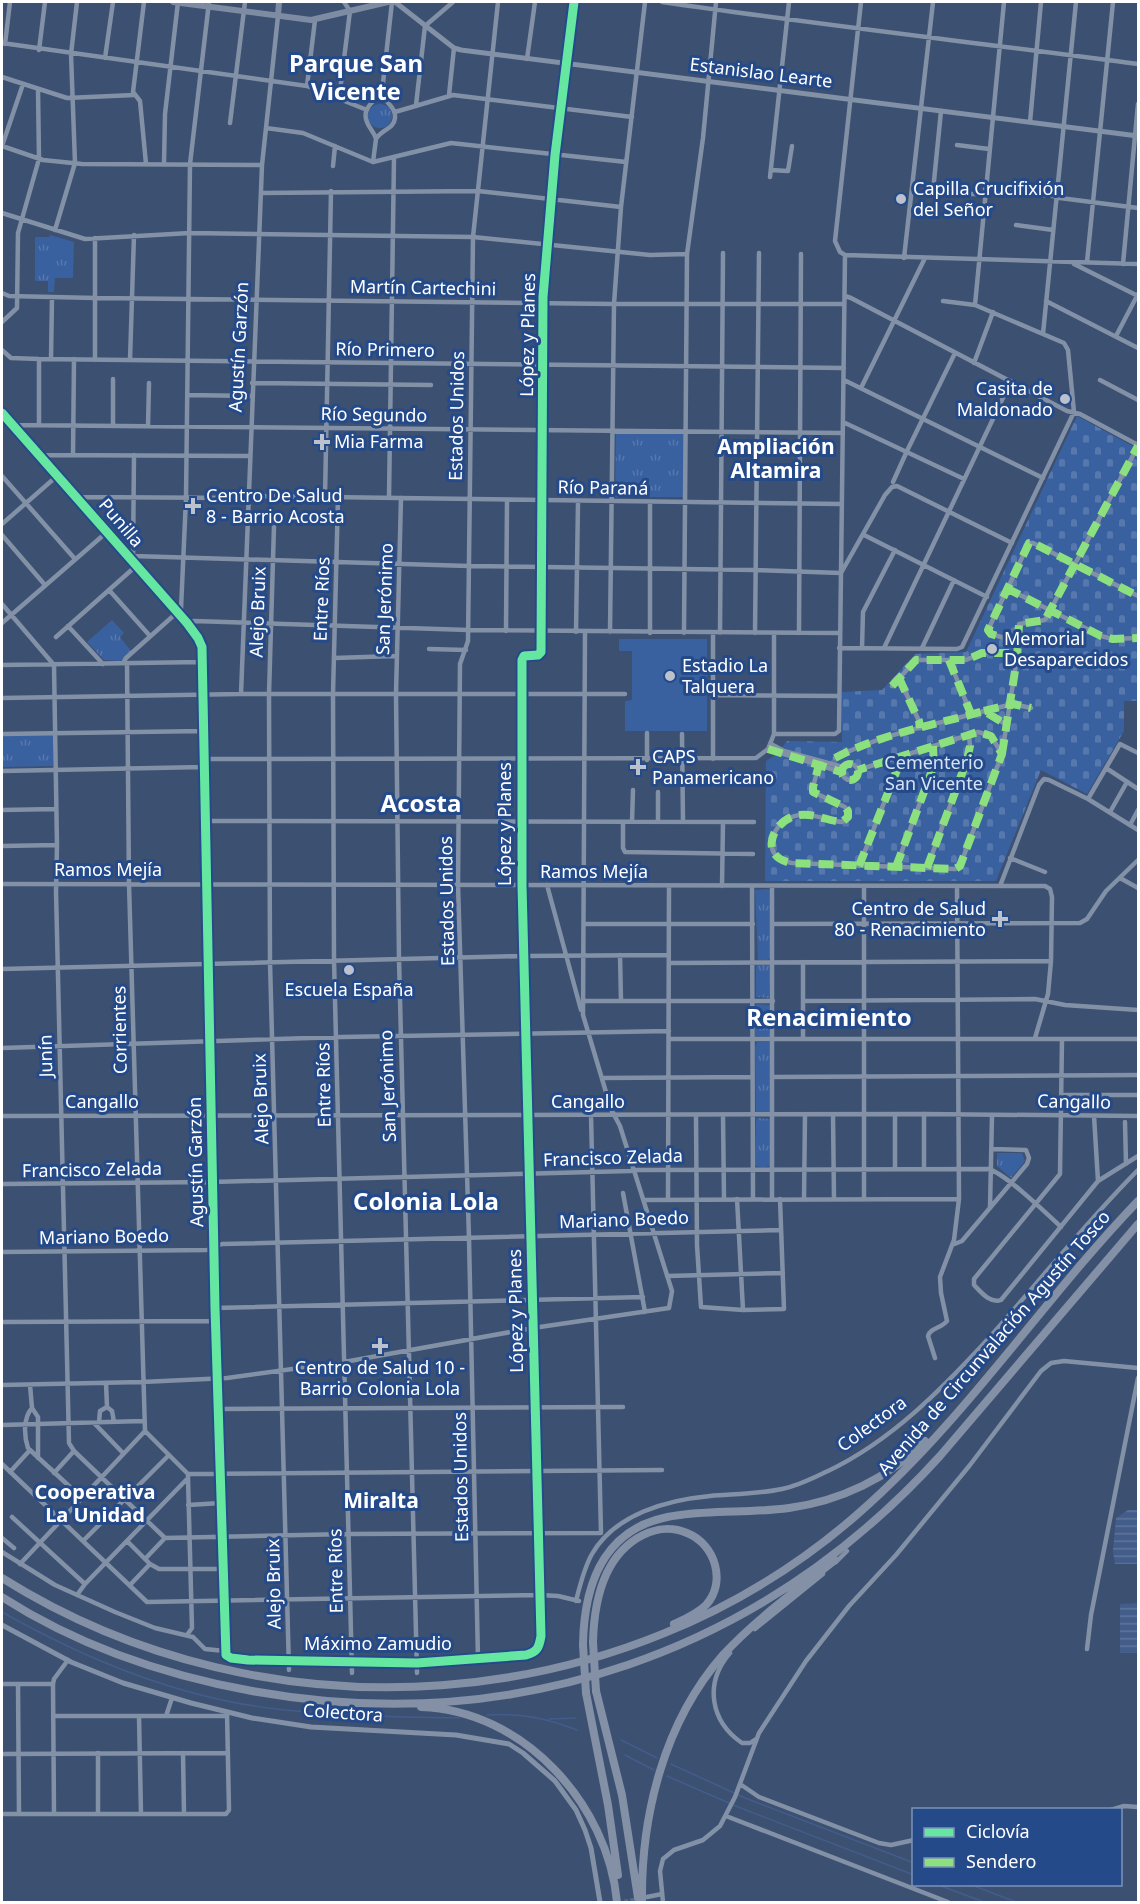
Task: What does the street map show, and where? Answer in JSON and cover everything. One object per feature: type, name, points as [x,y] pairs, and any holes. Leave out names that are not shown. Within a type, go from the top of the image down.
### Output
[{"type":"highway","name":"Avenida de Circunvalación Agustín Tosco","points":[[2,1578],[66,1614],[118,1637],[186,1660],[256,1676],[328,1685],[407,1687],[470,1683],[527,1675],[589,1661],[658,1636],[711,1613],[774,1577],[838,1531],[881,1493],[922,1451],[1138,1201]]},
{"type":"highway","name":"Avenida de Circunvalación Agustín Tosco","points":[[2,1597],[73,1636],[119,1655],[181,1675],[266,1694],[357,1702],[442,1702],[520,1693],[590,1678],[632,1664],[689,1640],[769,1599],[829,1559],[915,1482],[1138,1224]]},
{"type":"highway","points":[[619,1902],[610,1820],[586,1693],[583,1646],[585,1609],[592,1582],[603,1558],[626,1535],[665,1517],[789,1508],[851,1491],[877,1478],[911,1454],[963,1397],[982,1381]]},
{"type":"highway","points":[[642,1901],[643,1853],[650,1807],[670,1742],[694,1695],[718,1661],[748,1631],[847,1551],[912,1492],[933,1470],[950,1444]]},
{"type":"highway","points":[[527,1675],[624,1645],[697,1613],[709,1601],[716,1583],[715,1563],[706,1546],[688,1533],[665,1528],[647,1533],[629,1543],[614,1560],[603,1581],[596,1608],[593,1642],[596,1690],[622,1795],[642,1901]]},
{"type":"highway","points":[[357,1702],[377,1707],[434,1708],[462,1714],[501,1730],[537,1754],[569,1785],[597,1829],[611,1864],[619,1902]]},
{"type":"main road","points":[[173,2],[209,4],[315,20],[388,2]]},
{"type":"main road","name":"Agustín Garzón","points":[[278,16],[279,2]]},
{"type":"street","points":[[10,2],[3,43],[39,50],[307,86],[367,110]]},
{"type":"street","points":[[39,50],[45,2]]},
{"type":"street","points":[[55,230],[75,163],[71,54],[77,2]]},
{"type":"street","points":[[105,58],[113,2]]},
{"type":"street","points":[[134,95],[144,2]]},
{"type":"street","points":[[164,164],[165,114],[178,2]]},
{"type":"street","points":[[230,123],[245,2]]},
{"type":"street","points":[[339,99],[350,11],[344,2]]},
{"type":"street","points":[[373,162],[376,139],[382,131],[393,124],[395,112],[383,99],[381,92],[394,2]]},
{"type":"street","name":"Estanislao Learte","points":[[394,2],[454,48],[1137,136]]},
{"type":"street","points":[[416,105],[425,26],[453,2]]},
{"type":"street","name":"Estados Unidos","points":[[478,1659],[466,1116],[458,885],[460,664],[466,650],[468,630],[473,237],[498,2]]},
{"type":"street","points":[[527,59],[535,2]]},
{"type":"street","name":"López y Planes","points":[[526,1655],[536,1651],[540,1644],[540,1596],[523,956],[522,660],[524,656],[540,654],[543,303],[555,154],[574,2]]},
{"type":"street","points":[[610,632],[614,304],[621,207],[645,2]]},
{"type":"street","points":[[662,2],[1138,64]]},
{"type":"street","points":[[684,633],[687,254],[703,138],[717,2]]},
{"type":"street","points":[[770,177],[789,2]]},
{"type":"street","points":[[774,734],[838,733],[844,296],[843,254],[835,241],[861,2]]},
{"type":"street","points":[[904,258],[933,2]]},
{"type":"street","points":[[975,305],[1004,2]]},
{"type":"street","points":[[1030,122],[1041,2]]},
{"type":"street","points":[[1043,333],[1076,2]]},
{"type":"street","points":[[1087,262],[1113,2]]},
{"type":"street","points":[[125,663],[126,658],[182,609],[187,454],[190,164],[209,4]]},
{"type":"street","name":"Agustín Garzón","points":[[241,694],[261,165],[278,16]]},
{"type":"street","points":[[307,86],[315,20]]},
{"type":"street","points":[[449,95],[454,48]]},
{"type":"street","points":[[2,76],[63,97],[134,95],[140,101],[146,164]]},
{"type":"street","points":[[23,84],[2,146],[39,159],[75,163],[261,165]]},
{"type":"street","points":[[2,322],[16,309],[17,236],[39,159],[38,89]]},
{"type":"street","points":[[376,139],[366,121],[367,110],[381,92]]},
{"type":"street","points":[[395,112],[449,95],[632,117]]},
{"type":"street","points":[[372,102],[381,100],[388,103]]},
{"type":"street","points":[[1123,264],[1127,207],[1137,136],[1138,104]]},
{"type":"street","points":[[941,111],[933,191],[944,194],[985,191],[1057,197],[1138,208]]},
{"type":"street","points":[[266,128],[299,131],[373,162],[446,143],[626,162]]},
{"type":"street","points":[[371,128],[382,131]]},
{"type":"street","points":[[957,145],[989,149]]},
{"type":"street","points":[[333,166],[334,146]]},
{"type":"street","points":[[771,170],[788,171],[792,146]]},
{"type":"street","points":[[389,498],[394,158]]},
{"type":"street","points":[[325,497],[331,191]]},
{"type":"street","points":[[261,193],[478,191],[621,207]]},
{"type":"street","points":[[2,213],[81,238],[190,233],[473,237],[653,255],[687,254]]},
{"type":"street","points":[[1016,225],[1053,230]]},
{"type":"street","points":[[130,360],[134,235]]},
{"type":"street","points":[[95,360],[96,238]]},
{"type":"street","points":[[720,633],[723,253]]},
{"type":"street","points":[[755,633],[759,253]]},
{"type":"street","points":[[800,633],[801,254]]},
{"type":"street","points":[[843,254],[904,258],[1138,264]]},
{"type":"street","points":[[861,388],[925,258]]},
{"type":"street","points":[[1072,263],[1138,295],[1116,336]]},
{"type":"street","name":"Martín Cartechini","points":[[2,293],[17,296],[95,298],[614,304],[844,304]]},
{"type":"street","points":[[820,763],[813,792],[845,807],[848,817],[842,822],[802,815],[787,820],[779,825],[772,840],[773,851],[779,858],[785,862],[859,866],[955,869],[960,866],[1002,754],[1018,653],[1020,622],[1044,621],[1138,443],[1074,412],[1067,411],[851,297],[844,296]]},
{"type":"street","points":[[51,359],[52,297]]},
{"type":"street","points":[[839,648],[960,648],[987,597],[1074,412],[1068,350],[1064,343],[975,305],[943,301]]},
{"type":"street","points":[[1046,301],[1138,348]]},
{"type":"street","points":[[974,363],[993,312]]},
{"type":"street","name":"Río Primero","points":[[2,350],[11,358],[39,359],[844,368]]},
{"type":"street","points":[[841,573],[885,495],[893,485],[955,352]]},
{"type":"street","points":[[39,359],[39,425]]},
{"type":"street","points":[[73,455],[74,359]]},
{"type":"street","points":[[113,379],[113,426]]},
{"type":"street","points":[[844,380],[1043,478]]},
{"type":"street","points":[[1100,380],[1138,400]]},
{"type":"street","points":[[884,648],[1011,381]]},
{"type":"street","points":[[148,426],[149,383]]},
{"type":"street","points":[[252,383],[431,385]]},
{"type":"street","points":[[188,395],[252,396]]},
{"type":"street","name":"Punilla","points":[[2,413],[107,532],[132,557],[136,566],[187,623],[200,642],[202,662]]},
{"type":"street","points":[[2,424],[7,419]]},
{"type":"street","points":[[843,422],[964,479]]},
{"type":"street","name":"Río Segundo","points":[[12,425],[843,433]]},
{"type":"street","points":[[39,454],[249,456]]},
{"type":"street","points":[[134,455],[132,557],[399,565],[841,573]]},
{"type":"street","points":[[2,476],[75,559]]},
{"type":"street","points":[[2,524],[57,476]]},
{"type":"street","points":[[893,485],[1012,543]]},
{"type":"street","name":"Río Paraná","points":[[76,497],[338,497],[842,504]]},
{"type":"street","name":"Entre Ríos","points":[[338,497],[333,694],[333,885],[352,1673]]},
{"type":"street","name":"San Jerónimo","points":[[401,498],[396,656],[396,760],[400,1036],[417,1673]]},
{"type":"street","points":[[506,631],[507,501]]},
{"type":"street","points":[[576,632],[578,502]]},
{"type":"street","points":[[650,502],[650,633]]},
{"type":"street","name":"Alejo Bruix","points":[[274,526],[268,821],[289,1670]]},
{"type":"street","points":[[2,623],[107,532]]},
{"type":"street","points":[[2,535],[45,585]]},
{"type":"street","points":[[864,535],[987,597]]},
{"type":"street","points":[[1018,642],[991,634],[988,630],[1029,543],[1138,596]]},
{"type":"street","points":[[862,648],[863,612],[895,550]]},
{"type":"street","points":[[56,637],[136,566]]},
{"type":"street","points":[[922,648],[954,580]]},
{"type":"street","points":[[1006,588],[1107,639],[1138,638]]},
{"type":"street","points":[[109,590],[150,636]]},
{"type":"street","points":[[2,604],[54,664]]},
{"type":"street","points":[[187,623],[194,621],[541,632],[839,633]]},
{"type":"street","points":[[69,626],[103,664]]},
{"type":"street","points":[[583,1015],[585,632]]},
{"type":"street","points":[[713,633],[714,759]]},
{"type":"street","points":[[204,759],[752,759],[769,747],[774,734],[774,633]]},
{"type":"street","points":[[429,649],[466,650]]},
{"type":"street","points":[[892,686],[916,660],[968,659],[982,653],[1018,653]]},
{"type":"street","points":[[334,658],[396,656]]},
{"type":"street","points":[[949,660],[971,714]]},
{"type":"street","points":[[2,665],[202,662]]},
{"type":"street","name":"Agustín Garzón","points":[[202,662],[212,1182],[225,1650]]},
{"type":"street","name":"Corrientes","points":[[125,663],[145,1431]]},
{"type":"street","name":"Junín","points":[[54,664],[57,968],[67,1384],[72,1449]]},
{"type":"street","points":[[898,678],[920,728]]},
{"type":"street","points":[[2,698],[241,694],[625,694]]},
{"type":"street","points":[[713,695],[839,696]]},
{"type":"street","points":[[836,758],[856,747],[971,714],[1010,705],[1031,708]]},
{"type":"street","points":[[984,711],[1007,725]]},
{"type":"street","points":[[2,734],[204,731]]},
{"type":"street","points":[[858,770],[980,732],[992,736],[1002,754]]},
{"type":"street","points":[[647,733],[647,759]]},
{"type":"street","points":[[682,734],[683,822]]},
{"type":"street","points":[[927,868],[967,760],[970,750],[969,735]]},
{"type":"street","points":[[1088,799],[1120,744],[1138,753]]},
{"type":"street","points":[[896,867],[934,765],[933,746]]},
{"type":"street","points":[[769,747],[842,770]]},
{"type":"street","points":[[859,866],[897,770],[895,758]]},
{"type":"street","points":[[847,764],[852,764],[858,770],[856,778],[851,781],[843,778],[842,770],[847,764]]},
{"type":"street","points":[[2,771],[204,768]]},
{"type":"street","points":[[1106,768],[1138,789]]},
{"type":"street","points":[[1000,886],[1042,780],[1047,779],[1088,799],[1138,830]]},
{"type":"street","points":[[1110,812],[1127,782]]},
{"type":"street","points":[[632,822],[633,790]]},
{"type":"street","points":[[658,792],[658,822]]},
{"type":"street","points":[[2,810],[56,809]]},
{"type":"street","points":[[1130,825],[1138,810]]},
{"type":"street","points":[[205,821],[754,822]]},
{"type":"street","points":[[623,822],[625,852],[753,854]]},
{"type":"street","points":[[722,886],[723,822]]},
{"type":"street","points":[[2,846],[57,845]]},
{"type":"street","points":[[1011,858],[1045,872]]},
{"type":"street","points":[[772,924],[1085,922],[1102,895],[1138,860]]},
{"type":"street","points":[[1120,878],[1138,888]]},
{"type":"street","name":"Ramos Mejía","points":[[2,884],[1042,885],[1048,887],[1051,893],[1052,923]]},
{"type":"street","points":[[2,1385],[217,1379],[344,1362],[533,1328],[669,1308],[672,1296],[667,1276],[644,1200],[602,1078],[565,955],[547,885]]},
{"type":"street","points":[[668,1200],[669,886]]},
{"type":"street","points":[[753,886],[753,1199]]},
{"type":"street","points":[[772,886],[772,1199]]},
{"type":"street","points":[[864,886],[864,1199]]},
{"type":"street","points":[[935,1358],[928,1336],[932,1330],[947,1321],[939,1285],[942,1266],[952,1245],[958,1198],[957,886]]},
{"type":"street","points":[[1035,1038],[1046,1002],[1051,961],[1052,923]]},
{"type":"street","points":[[584,924],[753,924]]},
{"type":"street","points":[[620,955],[621,1001]]},
{"type":"street","points":[[2,969],[399,958],[669,955]]},
{"type":"street","points":[[669,963],[1051,961]]},
{"type":"street","points":[[802,1039],[803,962]]},
{"type":"street","points":[[803,1000],[1035,999],[1065,1005],[1138,1010]]},
{"type":"street","points":[[583,1001],[772,1001]]},
{"type":"street","points":[[2,1048],[336,1037],[669,1031]]},
{"type":"street","points":[[669,1039],[1138,1039]]},
{"type":"street","points":[[1062,1039],[1060,1174],[974,1279],[975,1287],[991,1300],[998,1302],[1098,1181],[1138,1156]]},
{"type":"street","points":[[772,1077],[1138,1075]]},
{"type":"street","points":[[602,1078],[752,1077]]},
{"type":"street","points":[[1061,1095],[1138,1095]]},
{"type":"street","name":"Cangallo","points":[[2,1116],[864,1114],[1138,1116]]},
{"type":"street","points":[[924,1114],[924,1168]]},
{"type":"street","points":[[145,1559],[165,1538],[348,1534],[601,1533],[591,1115]]},
{"type":"street","points":[[804,1199],[805,1115]]},
{"type":"street","points":[[833,1115],[834,1199]]},
{"type":"street","points":[[895,1115],[895,1168]]},
{"type":"street","points":[[990,1208],[992,1115]]},
{"type":"street","points":[[696,1116],[697,1230],[701,1307],[743,1310],[784,1309],[780,1199]]},
{"type":"street","points":[[723,1116],[724,1199]]},
{"type":"street","points":[[1094,1116],[1098,1181]]},
{"type":"street","points":[[1125,1122],[1126,1164]]},
{"type":"street","points":[[952,1245],[962,1241],[1011,1184],[1029,1158],[1028,1151],[992,1149]]},
{"type":"street","name":"Francisco Zelada","points":[[2,1184],[212,1182],[668,1169],[991,1169]]},
{"type":"street","points":[[991,1169],[1061,1227]]},
{"type":"street","name":"Colectora","points":[[540,1596],[558,1596],[577,1601],[582,1577],[592,1554],[601,1541],[629,1519],[644,1511],[677,1501],[781,1489],[800,1484],[848,1461],[918,1411],[970,1359],[1138,1170]]},
{"type":"street","points":[[623,1193],[645,1312]]},
{"type":"street","points":[[644,1200],[958,1198]]},
{"type":"street","points":[[737,1199],[743,1310]]},
{"type":"street","name":"Mariano Boedo","points":[[2,1252],[207,1250],[222,1244],[531,1237],[697,1230],[781,1230]]},
{"type":"street","points":[[667,1276],[783,1273]]},
{"type":"street","points":[[215,1308],[643,1297]]},
{"type":"street","points":[[2,1323],[216,1321]]},
{"type":"street","points":[[663,1902],[660,1866],[666,1855],[679,1847],[703,1840],[716,1831],[726,1816],[740,1784],[756,1739],[822,1641],[905,1544],[1036,1377],[1052,1363],[1064,1361],[1138,1368]]},
{"type":"street","points":[[1087,1649],[1091,1615],[1138,1378]]},
{"type":"street","points":[[106,1383],[106,1407]]},
{"type":"street","points":[[30,1384],[32,1408],[37,1413],[38,1458]]},
{"type":"street","points":[[106,1407],[112,1411],[114,1422]]},
{"type":"street","points":[[97,1423],[100,1411],[106,1407]]},
{"type":"street","points":[[218,1409],[623,1407]]},
{"type":"street","points":[[32,1408],[27,1414],[26,1425],[26,1441],[30,1450],[81,1498]]},
{"type":"street","points":[[2,1425],[143,1421]]},
{"type":"street","points":[[97,1423],[123,1453]]},
{"type":"street","points":[[20,1564],[145,1431],[188,1476],[192,1628],[188,1635]]},
{"type":"street","points":[[54,1473],[72,1449],[165,1538]]},
{"type":"street","points":[[10,1472],[30,1450]]},
{"type":"street","points":[[83,1541],[168,1456]]},
{"type":"street","points":[[2,1464],[147,1602],[224,1599],[540,1596]]},
{"type":"street","points":[[77,1595],[188,1476],[285,1472],[662,1470]]},
{"type":"street","points":[[188,1505],[221,1503]]},
{"type":"street","points":[[12,1517],[85,1584]]},
{"type":"street","points":[[2,1538],[14,1548]]},
{"type":"street","points":[[127,1541],[150,1564],[159,1569],[223,1569]]},
{"type":"street","points":[[749,1758],[747,1749],[724,1727],[716,1712],[713,1690],[720,1666],[748,1635],[829,1569],[847,1551]]},
{"type":"street","points":[[2,1552],[54,1585],[149,1626],[188,1635],[197,1640],[205,1649],[225,1650]]},
{"type":"street","points":[[130,1585],[150,1564]]},
{"type":"street","name":"Colectora","points":[[2,1624],[68,1660],[123,1683],[227,1714],[287,1724],[456,1735],[492,1740],[514,1747],[555,1781],[576,1810],[591,1848],[600,1902]]},
{"type":"street","name":"Máximo Zamudio","points":[[225,1650],[228,1657],[248,1660],[352,1663],[417,1663],[526,1655]]},
{"type":"street","points":[[54,1814],[53,1684],[54,1679],[68,1660]]},
{"type":"street","points":[[2,1684],[53,1684]]},
{"type":"street","points":[[18,1684],[19,1814]]},
{"type":"street","points":[[166,1716],[172,1698]]},
{"type":"street","points":[[2,1814],[229,1813],[227,1714],[53,1716]]},
{"type":"street","points":[[139,1716],[141,1814]]},
{"type":"street","points":[[742,1743],[756,1739]]},
{"type":"street","points":[[98,1753],[98,1814]]},
{"type":"street","points":[[183,1753],[184,1814]]},
{"type":"street","points":[[2,1754],[228,1753]]},
{"type":"street","points":[[740,1784],[759,1797],[879,1843],[891,1845],[912,1840]]},
{"type":"street","points":[[1115,1808],[1138,1807]]},
{"type":"street","points":[[726,1816],[948,1902]]},
{"type":"street","points":[[642,1901],[662,1894]]},
{"type":"green space","points":[[380,104],[389,107],[392,116],[389,125],[380,128],[371,125],[368,116],[371,107]]},
{"type":"green space","points":[[50,235],[74,242],[73,278],[55,278],[54,292],[48,292],[48,281],[35,281],[35,237],[49,237]]},
{"type":"green space","name":"Cementerio San Vicente","points":[[1077,416],[1138,449],[1138,701],[1124,701],[1124,731],[1087,794],[1041,770],[996,881],[765,881],[766,761],[777,754],[787,741],[842,742],[842,692],[882,690],[915,654],[966,652]]},
{"type":"green space","points":[[616,433],[684,434],[684,497],[615,497]]},
{"type":"green space","points":[[112,620],[124,633],[120,637],[131,651],[120,661],[104,660],[87,642]]},
{"type":"green space","name":"Estadio La Talquera","points":[[619,639],[707,639],[707,731],[625,731],[625,701],[632,700],[632,651],[619,651]]},
{"type":"green space","points":[[53,735],[53,766],[2,767],[2,736]]},
{"type":"green space","points":[[755,890],[770,890],[771,956],[768,960],[758,960]]},
{"type":"green space","points":[[757,965],[770,965],[771,967],[769,998],[756,997]]},
{"type":"green space","points":[[757,1004],[770,1005],[771,1035],[769,1037],[755,1036],[755,1006]]},
{"type":"green space","points":[[757,1042],[770,1042],[770,1113],[756,1113],[755,1047]]},
{"type":"green space","points":[[756,1119],[770,1119],[770,1166],[755,1165]]},
{"type":"green space","points":[[997,1153],[1022,1153],[1025,1161],[1011,1178],[997,1166]]},
{"type":"shaded area","points":[[1128,1510],[1138,1510],[1138,1564],[1115,1564],[1113,1551],[1116,1518]]},
{"type":"shaded area","points":[[1138,1603],[1138,1653],[1120,1653],[1120,1604]]},
{"type":"waterway","points":[[2,1612],[100,1660],[134,1674],[204,1696],[240,1704],[299,1711],[368,1716],[459,1718]]},
{"type":"waterway","points":[[487,1715],[533,1717],[577,1730]]},
{"type":"waterway","points":[[549,1719],[576,1718]]},
{"type":"waterway","points":[[621,1740],[657,1758]]},
{"type":"waterway","points":[[625,1755],[654,1770]]},
{"type":"waterway","points":[[671,1764],[745,1798],[912,1862]]},
{"type":"waterway","points":[[667,1776],[729,1803]]},
{"type":"waterway","points":[[733,1805],[912,1874]]},
{"type":"waterway","points":[[941,1886],[984,1902]]},
{"type":"waterway","points":[[974,1886],[1016,1902]]},
{"type":"tunnel","points":[[624,1902],[639,1899]]},
{"type":"marked path","points":[[1002,754],[1017,658],[1019,624],[1045,620],[1138,446]]},
{"type":"marked path","points":[[1018,642],[991,634],[988,630],[1029,543],[1138,596]]},
{"type":"marked path","points":[[1006,588],[1101,636],[1113,639],[1138,638]]},
{"type":"marked path","points":[[892,686],[916,660],[966,660],[982,653],[1018,653]]},
{"type":"marked path","points":[[949,660],[971,714]]},
{"type":"marked path","points":[[899,678],[920,728]]},
{"type":"marked path","points":[[984,711],[1013,704],[1031,708]]},
{"type":"marked path","points":[[835,758],[889,736],[984,711],[1007,725]]},
{"type":"marked path","points":[[820,761],[813,792],[845,807],[848,817],[842,822],[800,815],[782,823],[772,838],[775,854],[781,860],[792,863],[955,869],[960,866],[1002,754],[991,736],[978,732],[858,770]]},
{"type":"marked path","points":[[927,868],[967,760],[970,746],[969,735]]},
{"type":"marked path","points":[[896,867],[934,765],[933,746]]},
{"type":"marked path","points":[[768,749],[841,772]]},
{"type":"marked path","points":[[859,866],[897,770],[895,758]]},
{"type":"marked path","points":[[847,764],[853,764],[858,772],[856,778],[847,780],[842,775],[842,769],[847,764]]},
{"type":"cycle path","points":[[2,413],[187,623],[202,647],[215,1308],[226,1655],[231,1658],[248,1660],[417,1663],[530,1654],[537,1649],[541,1636],[522,885],[522,660],[524,656],[538,655],[541,652],[543,297],[555,155],[574,2]]},
{"type":"place","name":"Capilla Crucifixión del Señor","points":[[901,199]]},
{"type":"place","name":"Casita de Maldonado","points":[[1065,399]]},
{"type":"place","name":"Mia Farma","points":[[322,442]]},
{"type":"place","name":"Centro De Salud 8 - Barrio Acosta","points":[[193,506]]},
{"type":"place","name":"Memorial Desaparecidos","points":[[992,649]]},
{"type":"place","name":"Estadio La Talquera","points":[[670,676]]},
{"type":"place","name":"CAPS Panamericano","points":[[638,767]]},
{"type":"place","name":"Centro de Salud 80 - Renacimiento","points":[[1000,919]]},
{"type":"place","name":"Escuela España","points":[[349,970]]},
{"type":"place","name":"Centro de Salud 10 - Barrio Colonia Lola","points":[[380,1346]]},
{"type":"district","name":"Parque San Vicente","points":[[356,78]]},
{"type":"district","name":"Ampliación Altamira","points":[[776,459]]},
{"type":"district","name":"Acosta","points":[[421,804]]},
{"type":"district","name":"Renacimiento","points":[[829,1018]]},
{"type":"district","name":"Colonia Lola","points":[[426,1202]]},
{"type":"district","name":"Miralta","points":[[381,1501]]},
{"type":"district","name":"Cooperativa La Unidad","points":[[95,1504]]}]
